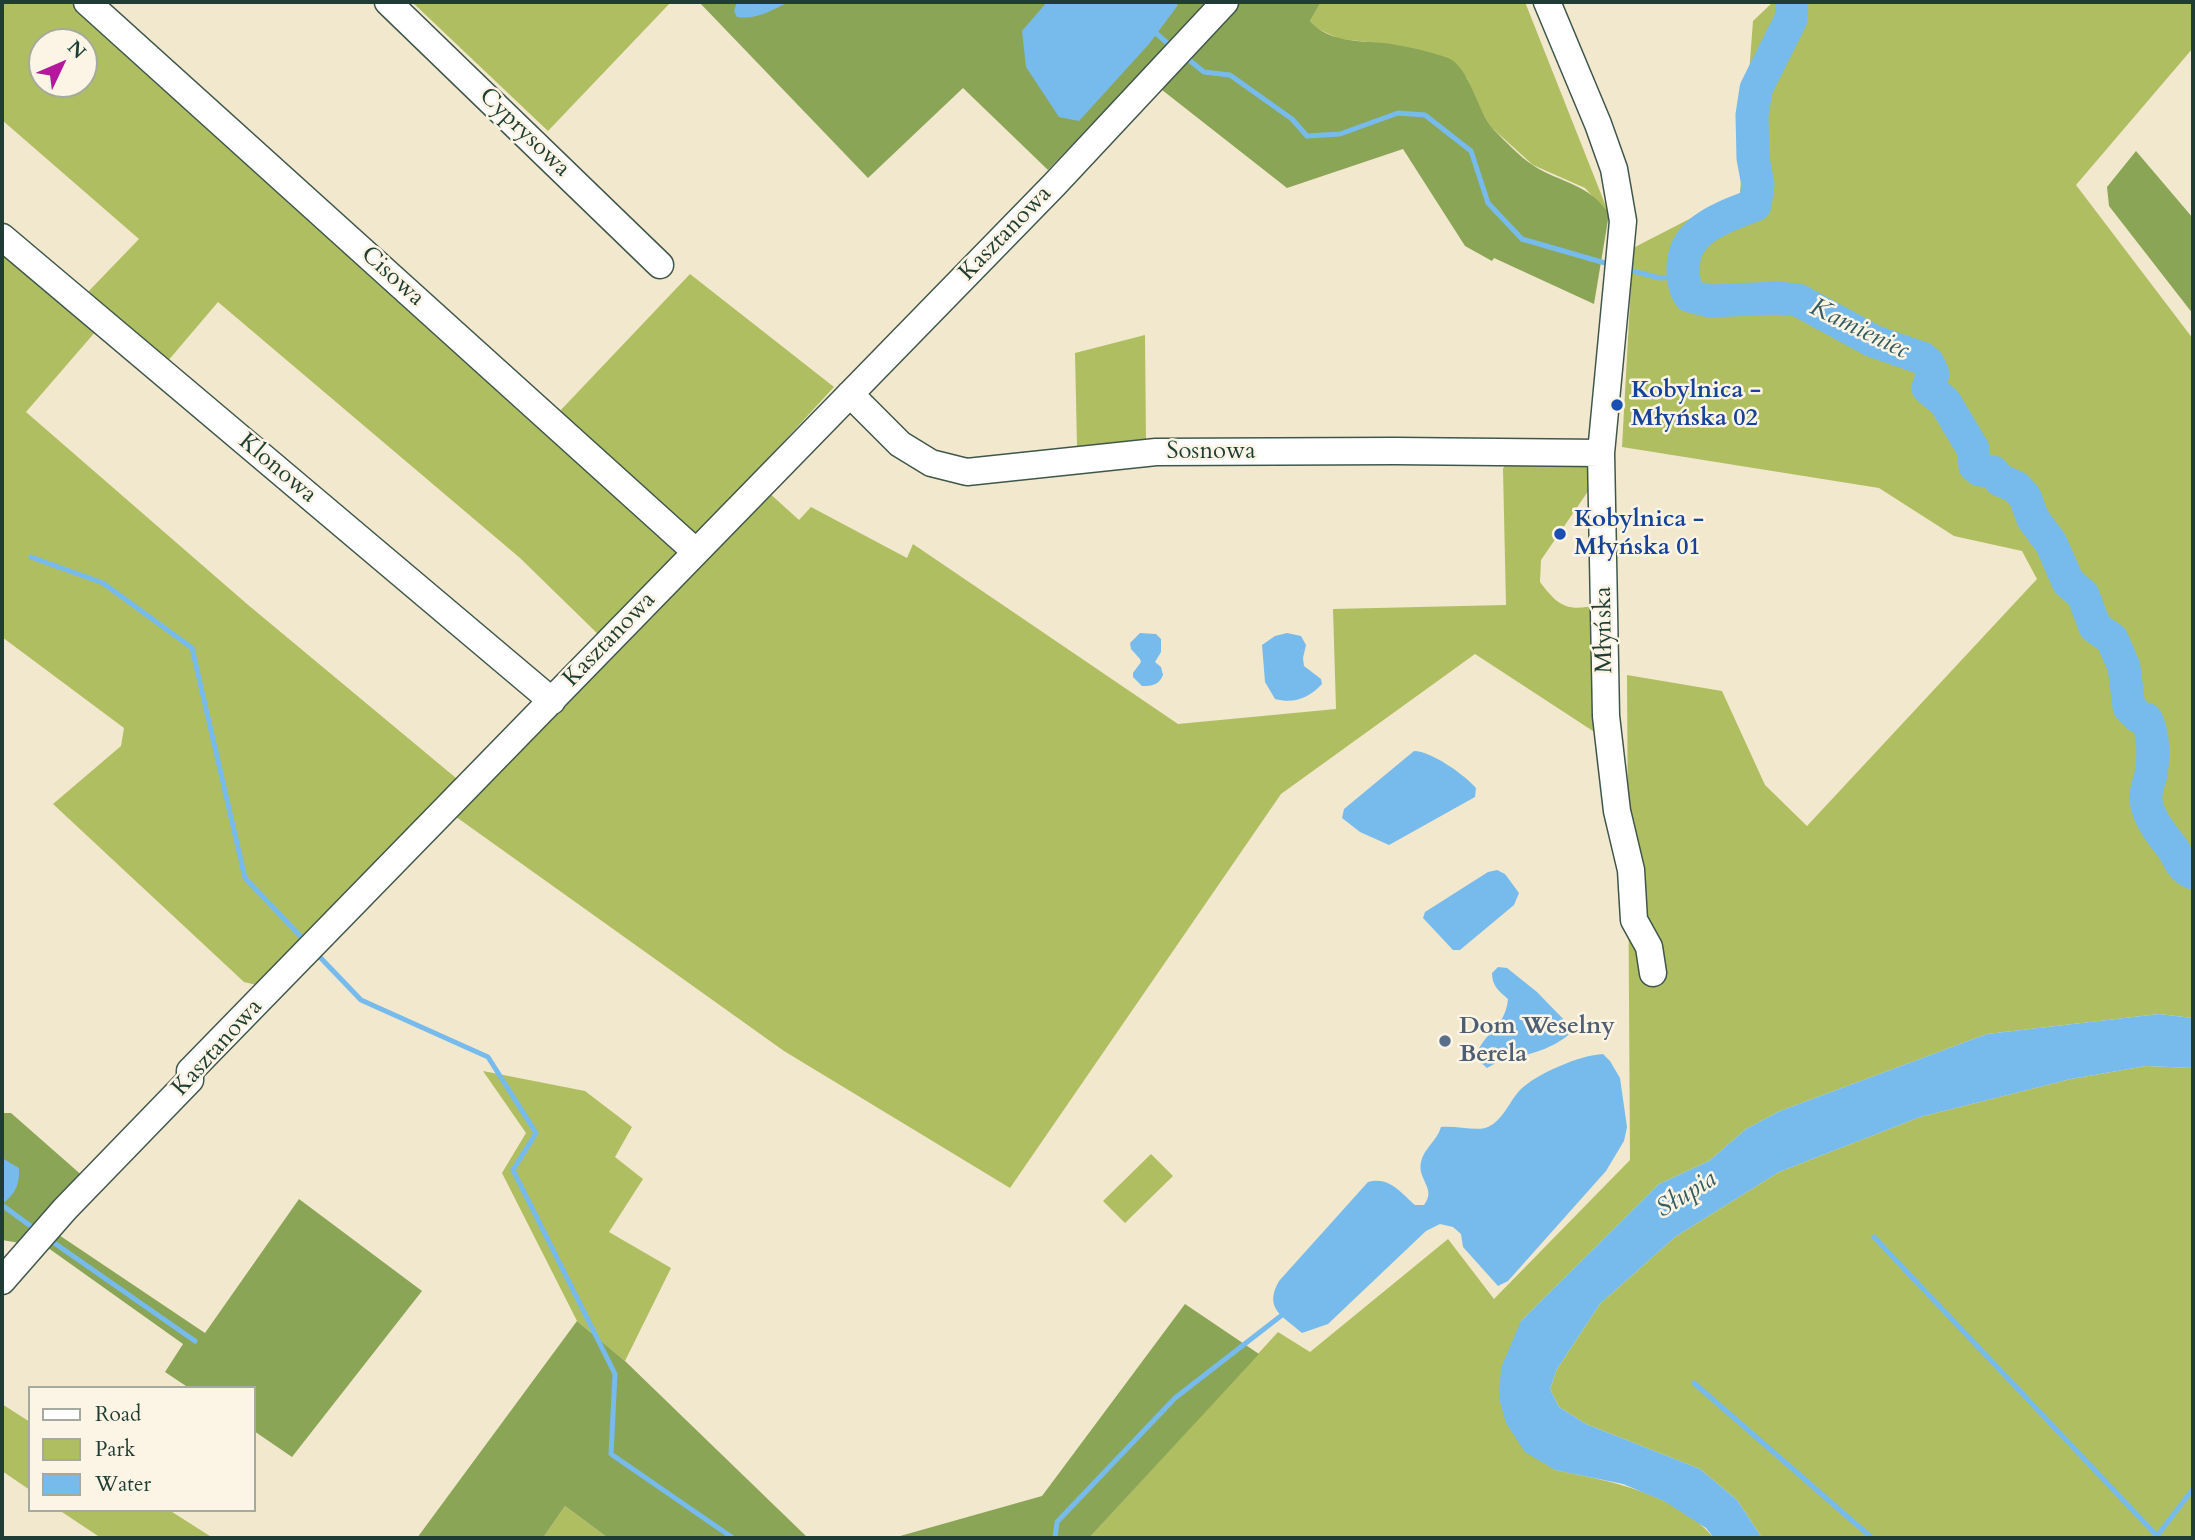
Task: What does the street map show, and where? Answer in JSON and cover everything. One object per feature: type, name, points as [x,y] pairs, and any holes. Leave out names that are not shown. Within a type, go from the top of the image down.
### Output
[{"type":"street","name":"Cisowa","points":[[87,2],[696,552]]},
{"type":"street","name":"Cyprysowa","points":[[388,2],[660,265]]},
{"type":"street","name":"Kasztanowa","points":[[2,1281],[65,1209],[190,1080],[190,1071],[1055,185],[1225,2]]},
{"type":"street","name":"Młyńska","points":[[1550,3],[1614,169],[1623,221],[1601,453],[1606,716],[1617,811],[1631,870],[1634,920],[1649,947],[1653,973]]},
{"type":"street","name":"Klonowa","points":[[2,237],[552,701]]},
{"type":"street","name":"Sosnowa","points":[[850,394],[900,444],[930,463],[967,472],[1156,452],[1601,453]]},
{"type":"green space","points":[[2,2],[78,2],[683,551],[602,638],[520,558],[218,302],[167,362],[85,295],[139,239],[2,120]]},
{"type":"green space","points":[[412,2],[671,2],[548,131]]},
{"type":"green space","points":[[699,2],[1209,2],[1048,170],[963,88],[868,178]]},
{"type":"green space","points":[[1237,2],[1321,2],[1310,21],[1326,33],[1355,41],[1417,49],[1456,63],[1468,80],[1488,122],[1508,144],[1534,166],[1584,190],[1609,214],[1594,304],[1494,258],[1492,261],[1465,246],[1403,149],[1287,188],[1157,86]]},
{"type":"green space","points":[[1321,2],[1525,2],[1609,214],[1585,188],[1533,165],[1491,127],[1476,102],[1467,78],[1388,44],[1340,39],[1316,28],[1310,21]]},
{"type":"green space","points":[[1773,2],[2193,2],[2193,48],[2076,185],[2193,339],[2193,1018],[2159,1014],[1987,1034],[1780,1111],[1746,1129],[1709,1161],[1659,1184],[1521,1321],[1555,1470],[1641,1491],[1681,1510],[1714,1538],[1089,1538],[1278,1332],[1310,1352],[1448,1239],[1494,1299],[1630,1160],[1627,675],[1722,691],[1765,785],[1807,826],[2037,579],[2022,551],[1954,536],[1879,488],[1622,447],[1633,248],[1740,193],[1753,21]]},
{"type":"green space","points":[[2136,151],[2193,218],[2193,314],[2109,206],[2107,187]]},
{"type":"green space","points":[[2,248],[96,331],[26,412],[247,604],[462,783],[261,986],[244,982],[53,804],[121,746],[124,728],[2,637]]},
{"type":"green space","points":[[690,274],[834,387],[696,537],[558,413]]},
{"type":"green space","points":[[1145,335],[1146,443],[1077,446],[1075,353]]},
{"type":"green space","points":[[1584,460],[1592,468],[1593,484],[1541,560],[1540,582],[1552,597],[1564,605],[1578,608],[1597,605],[1596,733],[1475,654],[1281,794],[1010,1188],[784,1051],[452,814],[767,491],[799,520],[811,507],[907,558],[913,544],[1178,724],[1336,709],[1333,609],[1506,605],[1503,469],[1506,462]]},
{"type":"green space","points":[[2146,1066],[2193,1068],[2193,1538],[1762,1538],[1737,1500],[1700,1469],[1586,1424],[1559,1407],[1550,1389],[1557,1369],[1600,1304],[1675,1237],[1779,1172],[1920,1117],[2071,1079]]},
{"type":"green space","points":[[483,1071],[585,1091],[632,1127],[615,1157],[643,1179],[609,1232],[671,1268],[625,1361],[577,1321],[502,1173],[526,1133]]},
{"type":"green space","points":[[2,1113],[11,1113],[85,1178],[26,1244],[2,1240]]},
{"type":"green space","points":[[1151,1154],[1173,1176],[1125,1223],[1103,1201]]},
{"type":"green space","points":[[299,1199],[422,1291],[292,1457],[256,1432],[256,1386],[186,1386],[165,1372],[183,1344],[44,1245],[53,1231],[205,1333]]},
{"type":"green space","points":[[1185,1304],[1259,1354],[1089,1538],[893,1538],[1042,1496]]},
{"type":"green space","points":[[577,1321],[625,1361],[808,1538],[608,1538],[565,1506],[543,1538],[417,1538]]},
{"type":"green space","points":[[2,1404],[28,1421],[28,1489],[2,1471]]},
{"type":"green space","points":[[565,1506],[608,1538],[543,1538]]},
{"type":"green space","points":[[62,1512],[172,1512],[213,1538],[101,1538]]},
{"type":"water","points":[[737,2],[789,2],[764,14],[745,18],[737,17],[734,11]]},
{"type":"water","points":[[1047,2],[1173,2],[1178,5],[1149,44],[1079,121],[1059,117],[1026,67],[1022,31]]},
{"type":"water","points":[[1140,633],[1156,634],[1161,639],[1161,652],[1155,662],[1161,667],[1163,675],[1152,685],[1142,686],[1133,677],[1141,662],[1131,649],[1130,643]]},
{"type":"water","points":[[1287,633],[1301,636],[1306,645],[1304,666],[1321,679],[1322,684],[1312,693],[1289,701],[1275,699],[1265,682],[1262,645],[1275,636]]},
{"type":"water","points":[[1414,751],[1438,759],[1464,777],[1476,788],[1475,797],[1389,845],[1360,832],[1342,818],[1344,809]]},
{"type":"water","points":[[1497,870],[1505,874],[1519,893],[1514,905],[1460,950],[1453,950],[1423,918],[1425,912],[1488,872]]},
{"type":"water","points":[[1498,967],[1507,968],[1537,992],[1570,1026],[1571,1032],[1559,1042],[1542,1050],[1508,1056],[1487,1068],[1476,1055],[1503,1016],[1508,999],[1493,981],[1492,973]]},
{"type":"water","name":"Słupia","points":[[2159,1014],[2193,1018],[2193,1068],[2146,1066],[2071,1079],[1920,1117],[1779,1172],[1675,1237],[1600,1304],[1557,1369],[1550,1389],[1559,1407],[1586,1424],[1700,1469],[1737,1500],[1762,1538],[1714,1538],[1706,1528],[1664,1501],[1623,1484],[1555,1470],[1525,1452],[1506,1423],[1499,1398],[1501,1368],[1521,1321],[1659,1184],[1709,1161],[1746,1129],[1780,1111],[1987,1034]]},
{"type":"water","points":[[1603,1054],[1620,1078],[1627,1127],[1624,1141],[1606,1171],[1508,1281],[1498,1286],[1463,1247],[1461,1234],[1453,1227],[1440,1224],[1426,1231],[1328,1324],[1302,1333],[1277,1311],[1273,1299],[1279,1281],[1368,1182],[1388,1183],[1415,1205],[1424,1205],[1428,1189],[1421,1162],[1441,1127],[1488,1127],[1502,1115],[1520,1090],[1536,1078],[1571,1062]]},
{"type":"water","points":[[2,1158],[19,1168],[19,1174],[13,1193],[2,1204]]},
{"type":"waterway","name":"Kamieniec","points":[[1792,2],[1791,19],[1756,89],[1752,115],[1753,158],[1758,185],[1755,205],[1718,220],[1689,244],[1683,270],[1687,290],[1690,296],[1710,301],[1777,298],[1798,300],[1873,341],[1922,358],[1928,363],[1933,374],[1928,388],[1945,402],[1973,449],[1975,466],[1980,470],[1993,472],[2000,480],[2016,487],[2025,497],[2033,519],[2051,543],[2068,582],[2083,595],[2095,627],[2112,639],[2124,667],[2129,707],[2139,717],[2146,719],[2151,732],[2153,760],[2146,794],[2150,814],[2181,863],[2193,873]]},
{"type":"waterway","points":[[1157,34],[1173,48]]},
{"type":"waterway","points":[[1184,56],[1204,72],[1230,75],[1292,119],[1307,136],[1340,134],[1398,113],[1425,115],[1471,151],[1488,203],[1522,239],[1612,265]]},
{"type":"waterway","points":[[1625,269],[1660,278],[1683,277]]},
{"type":"waterway","points":[[31,557],[103,583],[192,648],[245,878],[306,942]]},
{"type":"waterway","points":[[315,952],[361,1000],[488,1057],[536,1133],[513,1170],[615,1374],[611,1454],[733,1538]]},
{"type":"waterway","points":[[2,1205],[36,1230]]},
{"type":"waterway","points":[[1874,1237],[2159,1538]]},
{"type":"waterway","points":[[50,1240],[195,1341]]},
{"type":"waterway","points":[[1055,1538],[1057,1522],[1175,1398],[1282,1315]]},
{"type":"waterway","points":[[1694,1383],[1872,1538]]},
{"type":"waterway","points":[[2157,1536],[2193,1489]]},
{"type":"place","name":"Kobylnica - Młyńska 02","points":[[1617,405]]},
{"type":"place","name":"Kobylnica - Młyńska 01","points":[[1560,534]]},
{"type":"place","name":"Dom Weselny Berela","points":[[1445,1041]]}]
